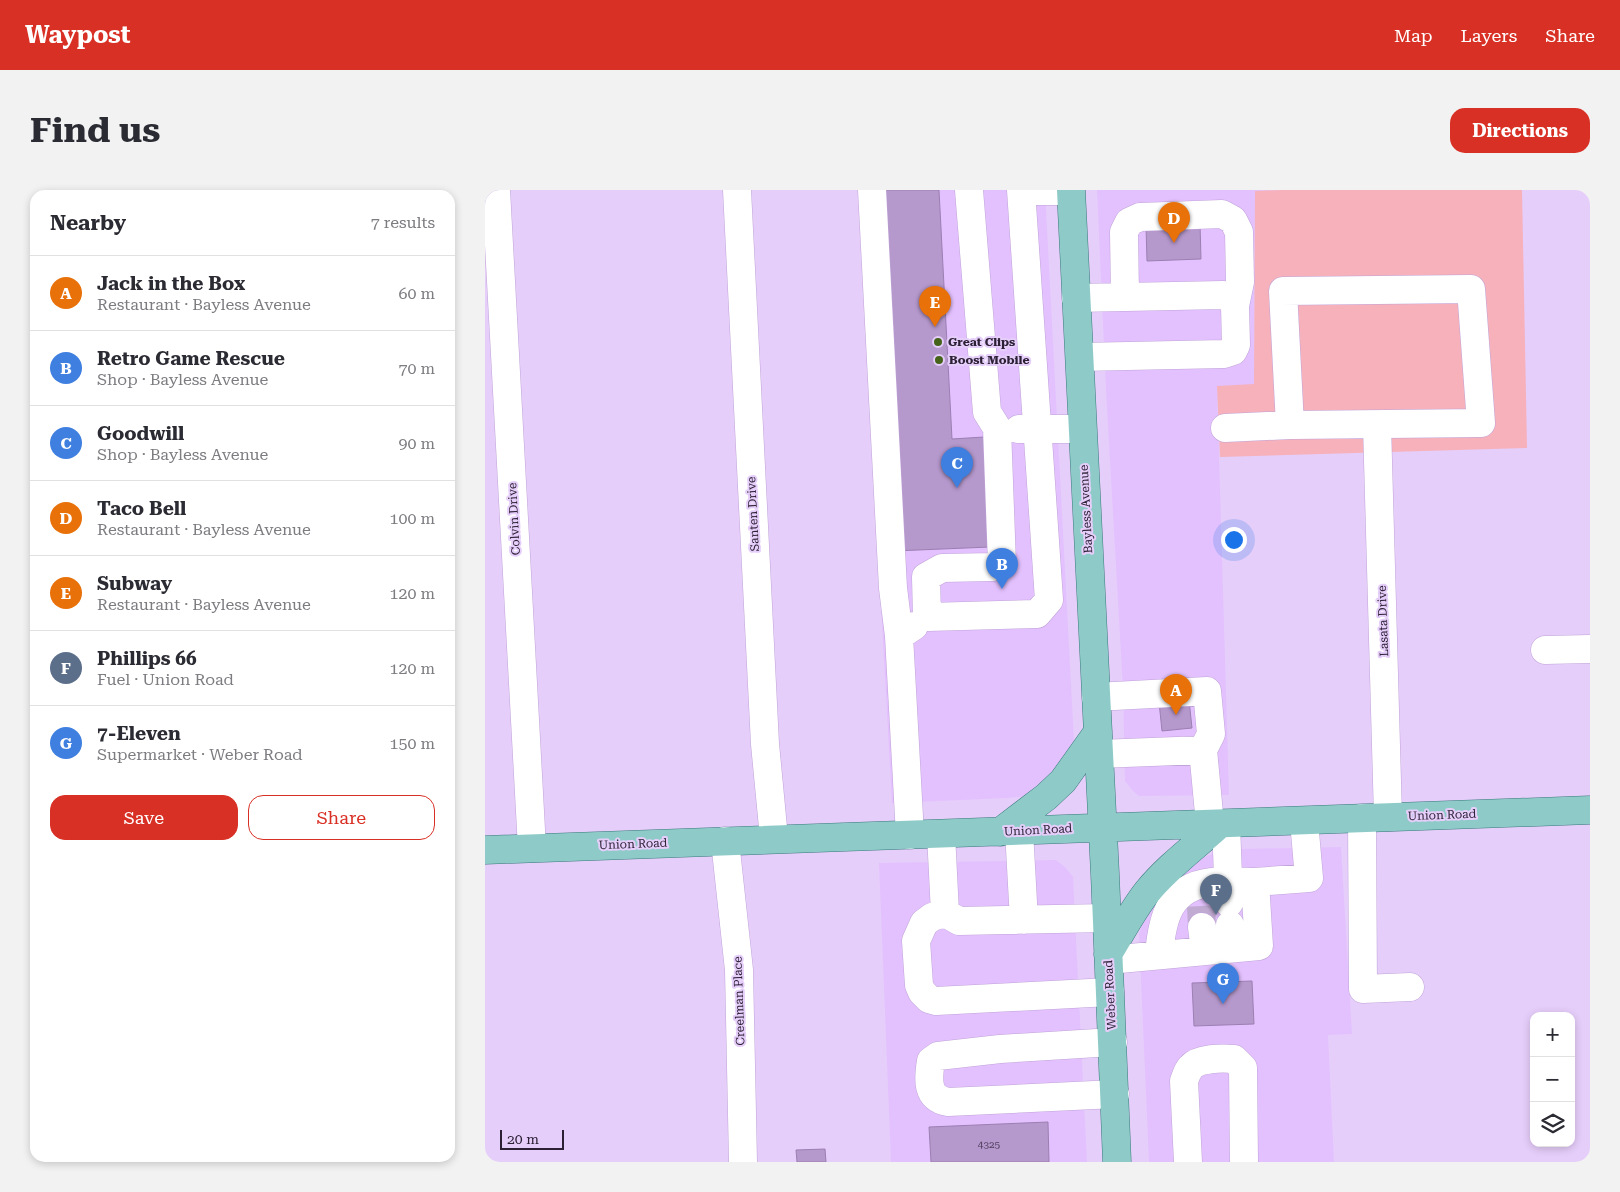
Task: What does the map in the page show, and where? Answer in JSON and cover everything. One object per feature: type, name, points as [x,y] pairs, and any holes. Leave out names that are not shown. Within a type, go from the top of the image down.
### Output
[{"type":"main road","name":"Bayless Avenue","points":[[1071,190],[1103,827]]},
{"type":"main road","points":[[1010,832],[1063,781],[1098,743]]},
{"type":"main road","name":"Union Road","points":[[485,850],[774,838],[1010,832],[1590,810]]},
{"type":"main road","points":[[1109,957],[1135,908],[1147,892],[1163,874],[1219,824]]},
{"type":"main road","name":"Weber Road","points":[[1103,827],[1117,1162]]},
{"type":"street","name":"Colvin Drive","points":[[496,190],[533,848]]},
{"type":"street","name":"Santen Drive","points":[[737,190],[765,744],[774,838]]},
{"type":"street","points":[[872,190],[893,588],[899,636],[910,834]]},
{"type":"street","points":[[927,617],[926,577],[942,568],[993,567],[1002,564],[997,428],[987,412],[969,190]]},
{"type":"street","points":[[899,636],[927,617],[1037,614],[1049,600],[1021,190],[1071,190]]},
{"type":"street","points":[[1080,358],[1225,354],[1233,351],[1236,344],[1235,306],[1240,282],[1239,232],[1233,220],[1222,214],[1140,217],[1129,222],[1124,232],[1125,297]]},
{"type":"street","points":[[1225,428],[1289,425],[1481,423],[1471,289],[1283,291],[1289,425]]},
{"type":"street","points":[[1076,298],[1223,295],[1231,299],[1235,306]]},
{"type":"street","name":"Lasata Drive","points":[[1377,425],[1388,817]]},
{"type":"street","points":[[997,428],[1082,429]]},
{"type":"street","points":[[1545,650],[1590,649]]},
{"type":"street","points":[[1096,697],[1207,691],[1211,734],[1203,750],[1219,824],[1230,915]]},
{"type":"street","points":[[1098,743],[1203,750]]},
{"type":"street","points":[[1362,818],[1363,989],[1410,986]]},
{"type":"street","points":[[1202,917],[1230,915],[1255,882],[1309,878],[1304,821]]},
{"type":"street","points":[[1010,832],[1024,920]]},
{"type":"street","points":[[941,834],[945,913]]},
{"type":"street","name":"Creelman Place","points":[[725,840],[739,970],[743,1162]]},
{"type":"street","points":[[1109,957],[1159,955],[1202,917],[1213,882],[1230,915],[1259,946],[1255,882]]},
{"type":"street","points":[[1159,955],[1161,929],[1167,912],[1177,897],[1191,887],[1202,917]]},
{"type":"street","points":[[1107,918],[959,921],[945,913],[932,917],[925,923],[916,941],[919,984],[922,992],[929,999],[936,1001],[1110,992]]},
{"type":"street","points":[[1113,1042],[951,1053],[938,1056],[931,1061],[929,1077],[933,1096],[938,1100],[948,1102],[1115,1094]]},
{"type":"street","points":[[1188,1162],[1184,1081],[1187,1071],[1192,1064],[1201,1061],[1233,1059],[1243,1068],[1244,1162]]},
{"type":"shaded area","points":[[858,190],[1045,190],[1074,741],[1068,763],[1028,796],[892,803]]},
{"type":"shaded area","points":[[1097,190],[1282,190],[1255,191],[1254,385],[1217,386],[1229,795],[1139,796],[1125,781],[1123,689]]},
{"type":"shaded area","points":[[1522,190],[1527,448],[1220,457],[1217,386],[1254,384],[1255,191]]},
{"type":"shaded area","points":[[1341,847],[1352,1034],[1328,1035],[1334,1162],[1149,1162],[1139,934],[1146,913],[1162,885],[1199,859],[1215,853],[1240,849]]},
{"type":"shaded area","points":[[1056,860],[1073,877],[1087,1162],[891,1162],[879,863]]},
{"type":"building","points":[[883,190],[939,190],[952,439],[984,437],[990,547],[894,551]]},
{"type":"building","points":[[1200,224],[1201,259],[1147,261],[1146,226]]},
{"type":"building","points":[[1189,700],[1192,728],[1162,731],[1159,702]]},
{"type":"building","points":[[1252,981],[1254,1024],[1194,1026],[1192,983]]},
{"type":"building","points":[[1048,1122],[1049,1162],[931,1162],[929,1127]]},
{"type":"building","points":[[825,1149],[826,1162],[797,1162],[796,1150]]},
{"type":"tunnel","points":[[1201,906],[1202,927]]},
{"type":"place","name":"Taco Bell","points":[[1174,243]]},
{"type":"place","name":"Subway","points":[[935,327]]},
{"type":"place","name":"Great Clips","points":[[938,342]]},
{"type":"place","name":"Boost Mobile","points":[[939,360]]},
{"type":"place","name":"Goodwill","points":[[957,488]]},
{"type":"place","name":"Retro Game Rescue","points":[[1002,589]]},
{"type":"place","name":"Jack in the Box","points":[[1176,715]]},
{"type":"place","name":"Phillips 66","points":[[1216,915]]},
{"type":"place","name":"7-Eleven","points":[[1223,1004]]}]
